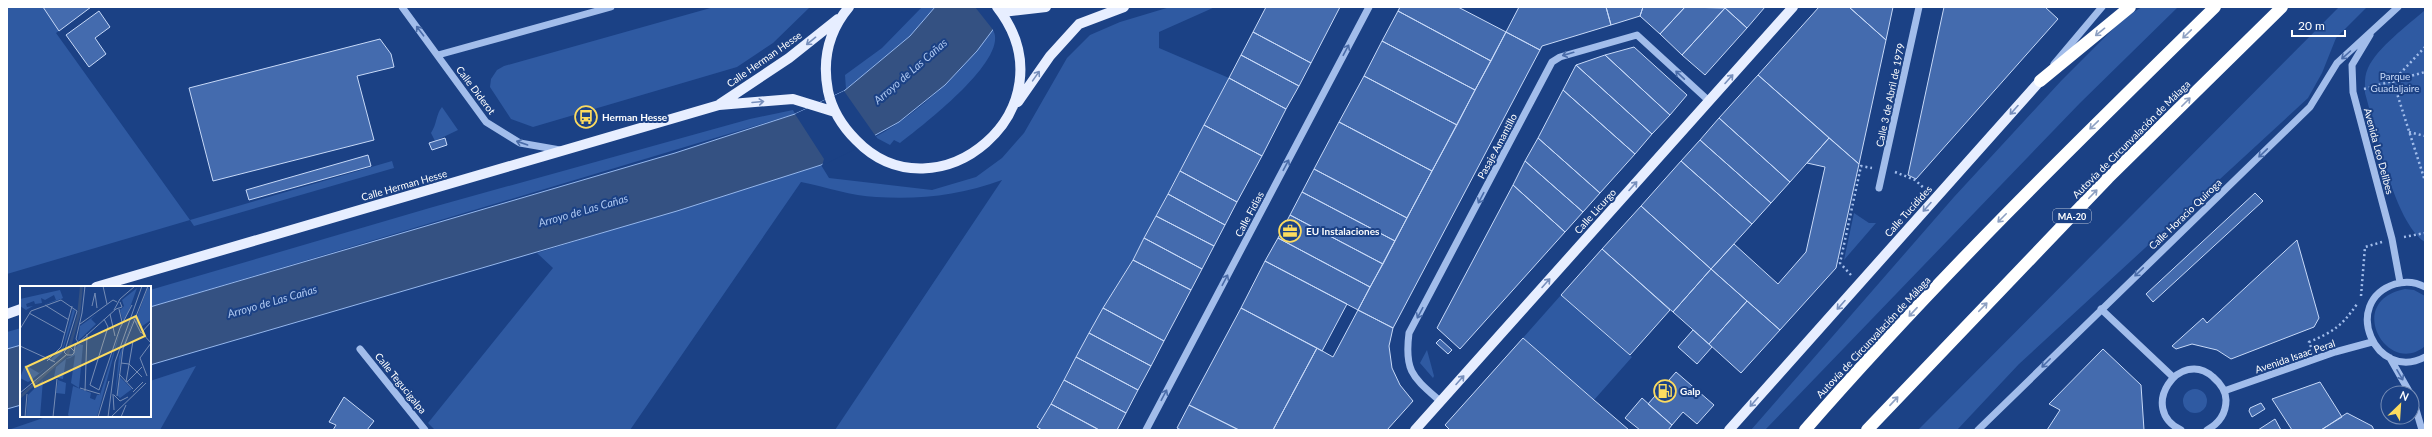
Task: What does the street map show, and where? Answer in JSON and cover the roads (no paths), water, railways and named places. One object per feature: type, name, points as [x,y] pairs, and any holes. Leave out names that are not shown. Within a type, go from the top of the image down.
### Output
[{"type":"highway","points":[[2040,81],[2130,7]]},
{"type":"highway","name":"Autovía de Circunvalación de Málaga","points":[[1805,430],[1852,376],[1980,240],[2215,7]]},
{"type":"highway","name":"Autovía de Circunvalación de Málaga","points":[[1867,430],[2108,178],[2282,7]]},
{"type":"main road","points":[[849,7],[841,16],[829,39],[825,62],[829,98],[835,112],[847,130],[866,150],[877,157],[909,168],[941,166],[986,144],[1003,126],[1013,108],[1050,56],[1079,24],[1124,7]]},
{"type":"main road","points":[[1000,10],[1017,11],[1046,7]]},
{"type":"main road","name":"Calle Licurgo","points":[[1415,430],[1793,7]]},
{"type":"main road","points":[[1000,10],[1008,21],[1021,57],[1021,80],[1013,108]]},
{"type":"main road","name":"Calle Herman Hesse","points":[[719,105],[789,58],[841,16]]},
{"type":"main road","name":"Calle Tucídides","points":[[1729,430],[2040,81]]},
{"type":"main road","name":"Calle Herman Hesse","points":[[99,286],[560,150],[719,105],[793,99],[835,112]]},
{"type":"main road","points":[[7,314],[20,309]]},
{"type":"street","name":"Calle Diderot","points":[[402,7],[486,122],[520,143],[560,150]]},
{"type":"street","points":[[438,55],[611,7]]},
{"type":"street","name":"Calle Fidias","points":[[1146,430],[1369,7]]},
{"type":"street","name":"Calle 3 de Abril de 1979","points":[[1880,188],[1919,7]]},
{"type":"street","name":"Calle Tucídides","points":[[2040,81],[2102,7]]},
{"type":"street","name":"Calle Horacio Quiroga","points":[[1978,430],[2100,309],[2310,107],[2337,63],[2398,7]]},
{"type":"street","name":"Avenida Leo Delibes","points":[[2375,28],[2352,65],[2353,92],[2392,239],[2400,282]]},
{"type":"street","name":"Pasaje Amantillo","points":[[1441,402],[1412,373],[1407,355],[1410,333],[1552,62],[1560,57],[1637,35],[1709,101]]},
{"type":"street","points":[[2405,385],[2390,358],[2380,351],[2372,342],[2368,330],[2367,317],[2371,305],[2378,294],[2388,286],[2400,282],[2411,282],[2425,287]]},
{"type":"street","points":[[2100,309],[2173,377]]},
{"type":"street","name":"Avenida Isaac Peral","points":[[2224,391],[2316,359],[2372,342]]},
{"type":"street","name":"Calle Tegucigalpa","points":[[360,350],[425,430]]},
{"type":"street","points":[[2390,358],[2411,361],[2425,357]]},
{"type":"street","points":[[2179,429],[2170,422],[2162,404],[2163,394],[2173,377],[2182,372],[2202,370],[2219,382],[2224,391],[2224,410],[2220,419],[2207,430]]},
{"type":"water","name":"Arroyo de Las Cañas","points":[[935,7],[1010,7],[977,51],[945,85],[899,122],[821,165],[677,211],[151,365],[151,307],[675,153],[795,114],[844,91],[910,36]]},
{"type":"water","points":[[20,345],[20,405],[7,409],[7,349]]},
{"type":"place","name":"Herman Hesse","points":[[586,117]]},
{"type":"place","name":"EU Instalaciones","points":[[1290,231]]},
{"type":"place","name":"Galp","points":[[1665,391]]},
{"type":"park label","name":"Parque Guadaljaire","points":[[2395,82]]}]
